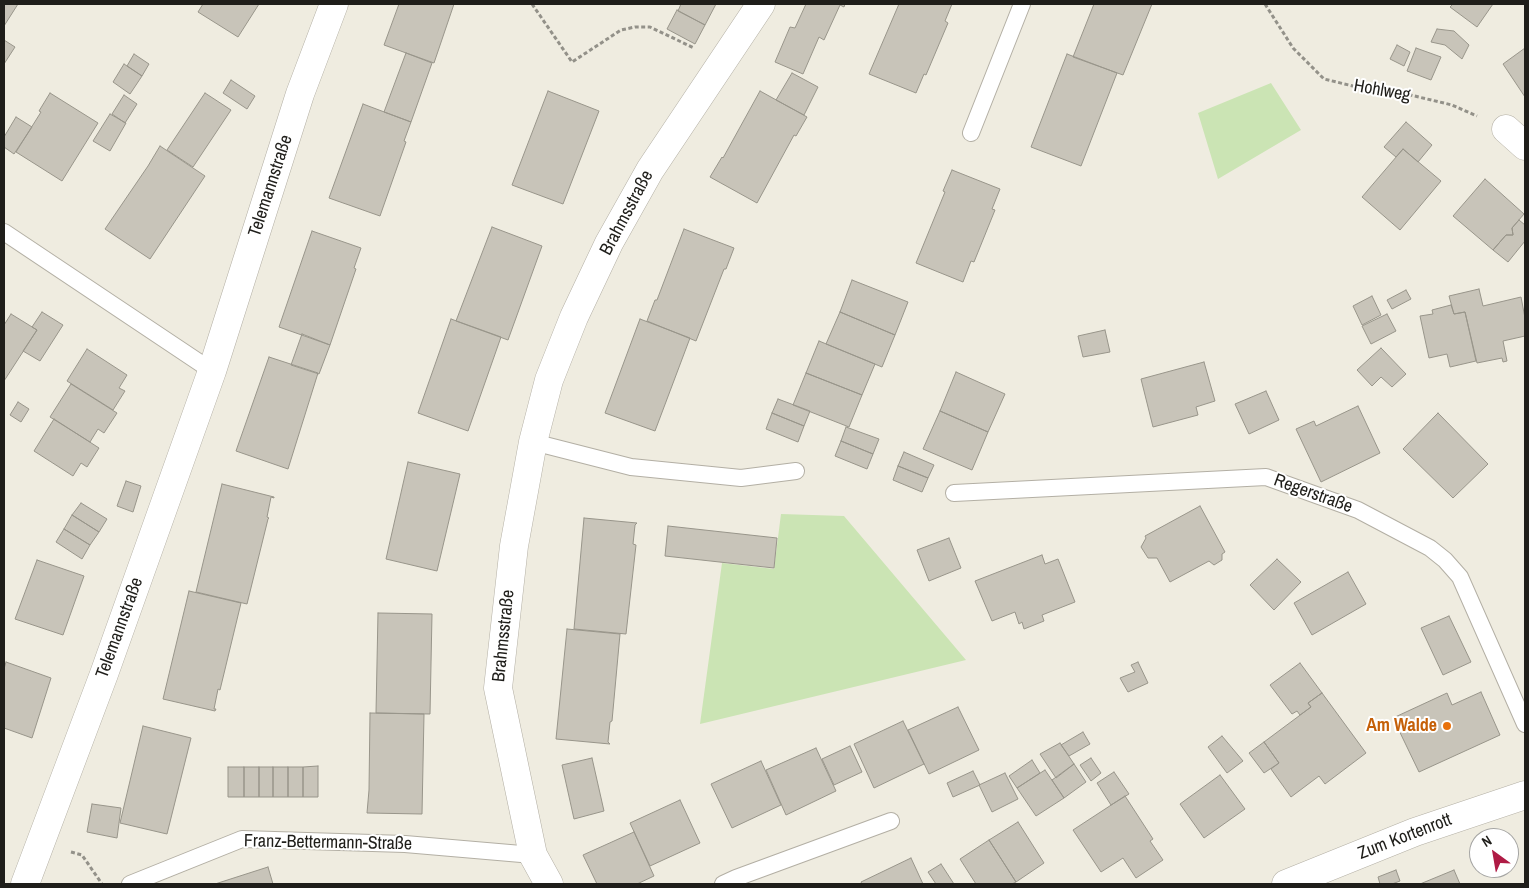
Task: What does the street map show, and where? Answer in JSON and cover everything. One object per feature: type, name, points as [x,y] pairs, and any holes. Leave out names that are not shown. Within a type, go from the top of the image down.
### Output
[{"type":"street","name":"Telemannstraße","points":[[25,884],[101,684],[212,370],[300,94],[334,4]]},
{"type":"street","name":"Brahmsstraße","points":[[549,884],[533,855],[498,688],[514,546],[533,442],[549,380],[574,317],[609,244],[650,170],[761,4]]},
{"type":"street","name":"Zum Kortenrott","points":[[1286,884],[1415,832],[1525,795]]},
{"type":"street","points":[[4,882],[25,884]]},
{"type":"lane","points":[[971,133],[1022,4]]},
{"type":"lane","points":[[4,232],[212,370]]},
{"type":"lane","points":[[533,442],[631,467],[741,478],[796,471]]},
{"type":"lane","name":"Regerstraße","points":[[954,493],[1266,477],[1358,510],[1430,548],[1445,560],[1460,577],[1525,724]]},
{"type":"lane","points":[[723,884],[891,821]]},
{"type":"lane","name":"Franz-Bettermann-Straße","points":[[130,884],[242,839],[405,844],[533,855]]},
{"type":"path","points":[[532,4],[572,62],[621,30],[635,27],[650,27],[721,62]]},
{"type":"path","name":"Hohlweg","points":[[1266,4],[1293,48],[1324,79],[1353,86],[1402,93],[1452,105],[1516,137]]},
{"type":"path","points":[[82,855],[102,884]]},
{"type":"green space","points":[[1271,83],[1301,130],[1218,179],[1198,113]]},
{"type":"green space","points":[[781,514],[844,516],[966,660],[700,724],[722,563],[774,569]]},
{"type":"building","points":[[4,4],[18,4],[4,26]]},
{"type":"building","points":[[203,4],[259,4],[238,37],[198,12]]},
{"type":"building","points":[[399,4],[454,4],[434,63],[384,45]]},
{"type":"building","points":[[681,4],[716,4],[705,25],[678,11]]},
{"type":"building","points":[[806,4],[845,4],[844,7],[840,5],[824,40],[819,37],[803,74],[775,62],[790,27],[795,28]]},
{"type":"building","points":[[899,4],[952,4],[945,21],[948,23],[926,75],[924,74],[916,93],[869,74]]},
{"type":"building","points":[[1094,4],[1152,4],[1123,75],[1073,57]]},
{"type":"building","points":[[1453,4],[1493,4],[1477,27],[1450,7]]},
{"type":"building","points":[[677,10],[705,25],[695,44],[667,29]]},
{"type":"building","points":[[1437,29],[1454,31],[1469,45],[1462,59],[1445,45],[1431,42]]},
{"type":"building","points":[[4,40],[15,47],[4,64]]},
{"type":"building","points":[[1397,45],[1410,52],[1404,66],[1390,59]]},
{"type":"building","points":[[1416,48],[1441,57],[1431,80],[1407,71]]},
{"type":"building","points":[[1525,48],[1525,97],[1503,64]]},
{"type":"building","points":[[406,53],[432,63],[411,122],[384,112]]},
{"type":"building","points":[[134,54],[149,64],[142,76],[127,66]]},
{"type":"building","points":[[1067,54],[1117,73],[1081,166],[1031,147]]},
{"type":"building","points":[[124,64],[142,76],[130,94],[113,82]]},
{"type":"building","points":[[792,73],[818,87],[804,115],[776,100]]},
{"type":"building","points":[[231,80],[255,96],[247,109],[223,93]]},
{"type":"building","points":[[548,91],[599,111],[563,204],[512,185]]},
{"type":"building","points":[[760,91],[807,117],[796,136],[794,135],[757,203],[710,177],[723,158]]},
{"type":"building","points":[[50,93],[98,123],[62,181],[16,152],[41,112],[39,111]]},
{"type":"building","points":[[205,93],[231,110],[193,167],[167,150]]},
{"type":"building","points":[[124,95],[137,104],[125,123],[112,114]]},
{"type":"building","points":[[363,104],[411,122],[404,141],[406,142],[380,216],[329,198]]},
{"type":"building","points":[[110,114],[126,123],[110,151],[93,141]]},
{"type":"building","points":[[16,117],[32,127],[14,154],[4,147],[4,137]]},
{"type":"building","points":[[1406,122],[1432,145],[1418,162],[1403,149],[1396,157],[1384,147]]},
{"type":"building","points":[[160,146],[205,176],[150,259],[105,229]]},
{"type":"building","points":[[1403,149],[1441,181],[1400,230],[1362,197]]},
{"type":"building","points":[[952,170],[1000,189],[992,209],[995,210],[974,262],[971,261],[963,282],[916,263]]},
{"type":"building","points":[[1485,179],[1524,214],[1512,228],[1513,235],[1506,235],[1493,250],[1453,216]]},
{"type":"building","points":[[1519,220],[1525,225],[1525,241],[1508,262],[1493,250],[1506,235],[1513,235],[1512,228]]},
{"type":"building","points":[[492,227],[542,246],[508,340],[456,321]]},
{"type":"building","points":[[684,229],[734,248],[696,341],[647,321]]},
{"type":"building","points":[[312,231],[361,248],[354,268],[356,269],[330,345],[279,327]]},
{"type":"building","points":[[852,280],[908,302],[895,335],[840,312]]},
{"type":"building","points":[[1479,289],[1483,306],[1521,297],[1525,318],[1525,336],[1503,341],[1507,361],[1503,362],[1502,358],[1477,363],[1465,312],[1454,314],[1449,296]]},
{"type":"building","points":[[1406,290],[1411,299],[1392,309],[1387,300]]},
{"type":"building","points":[[1372,296],[1381,315],[1362,325],[1353,306]]},
{"type":"building","points":[[1451,305],[1454,314],[1465,312],[1476,361],[1450,367],[1447,354],[1429,358],[1420,316],[1433,314],[1432,310]]},
{"type":"building","points":[[42,312],[63,325],[40,361],[23,351],[37,330],[32,327]]},
{"type":"building","points":[[840,312],[895,335],[882,367],[826,344]]},
{"type":"building","points":[[11,314],[37,330],[4,381],[4,325]]},
{"type":"building","points":[[1387,314],[1396,331],[1371,344],[1362,326]]},
{"type":"building","points":[[451,319],[501,337],[468,431],[418,413]]},
{"type":"building","points":[[640,319],[690,338],[655,431],[605,413]]},
{"type":"building","points":[[1105,330],[1110,352],[1083,357],[1078,336]]},
{"type":"building","points":[[302,334],[330,345],[319,374],[291,365]]},
{"type":"building","points":[[819,341],[875,364],[862,395],[806,373]]},
{"type":"building","points":[[1381,348],[1406,374],[1392,387],[1381,377],[1372,386],[1357,370]]},
{"type":"building","points":[[87,349],[127,375],[119,388],[125,391],[113,410],[67,381]]},
{"type":"building","points":[[269,357],[318,373],[288,469],[236,451]]},
{"type":"building","points":[[1204,362],[1215,401],[1196,407],[1198,415],[1153,427],[1141,379]]},
{"type":"building","points":[[956,372],[1005,394],[988,432],[940,411]]},
{"type":"building","points":[[806,373],[862,395],[849,427],[793,405]]},
{"type":"building","points":[[71,384],[117,413],[104,433],[98,429],[90,442],[50,417]]},
{"type":"building","points":[[1266,391],[1279,420],[1249,434],[1235,404]]},
{"type":"building","points":[[778,399],[810,411],[804,426],[772,413]]},
{"type":"building","points":[[18,402],[29,409],[21,422],[10,415]]},
{"type":"building","points":[[1358,406],[1380,453],[1321,482],[1296,429],[1314,421],[1316,426]]},
{"type":"building","points":[[940,411],[988,432],[972,470],[923,449]]},
{"type":"building","points":[[772,413],[804,426],[798,442],[766,429]]},
{"type":"building","points":[[1438,413],[1488,464],[1453,498],[1403,449]]},
{"type":"building","points":[[54,419],[99,448],[87,467],[81,463],[73,476],[34,451]]},
{"type":"building","points":[[846,427],[879,439],[873,454],[841,441]]},
{"type":"building","points":[[841,441],[873,454],[867,469],[835,456]]},
{"type":"building","points":[[904,452],[934,465],[928,478],[898,466]]},
{"type":"building","points":[[408,462],[460,474],[437,571],[386,559]]},
{"type":"building","points":[[898,466],[928,478],[922,492],[893,480]]},
{"type":"building","points":[[126,481],[141,486],[133,512],[117,506]]},
{"type":"building","points":[[222,484],[274,497],[271,497],[267,517],[269,518],[247,604],[196,592]]},
{"type":"building","points":[[81,503],[107,519],[99,532],[72,515]]},
{"type":"building","points":[[1200,506],[1225,552],[1222,554],[1222,560],[1214,565],[1209,561],[1170,582],[1157,558],[1148,558],[1141,547],[1146,538],[1145,536]]},
{"type":"building","points":[[72,515],[99,532],[90,545],[64,529]]},
{"type":"building","points":[[584,518],[637,523],[635,525],[633,544],[636,545],[626,634],[574,629]]},
{"type":"building","points":[[668,526],[777,538],[774,568],[665,556]]},
{"type":"building","points":[[64,529],[90,545],[82,559],[56,542]]},
{"type":"building","points":[[949,538],[961,568],[929,581],[917,550]]},
{"type":"building","points":[[1042,555],[1045,564],[1058,559],[1075,602],[1042,615],[1044,621],[1024,629],[1022,622],[1019,624],[1015,612],[992,621],[975,581]]},
{"type":"building","points":[[1277,559],[1301,582],[1274,610],[1250,585]]},
{"type":"building","points":[[37,560],[84,576],[63,635],[15,619]]},
{"type":"building","points":[[1348,572],[1366,604],[1312,635],[1294,603]]},
{"type":"building","points":[[189,591],[241,603],[220,690],[218,689],[215,711],[163,699]]},
{"type":"building","points":[[378,613],[432,614],[430,714],[376,713]]},
{"type":"building","points":[[1449,616],[1471,662],[1443,675],[1421,628]]},
{"type":"building","points":[[567,629],[620,634],[612,721],[610,722],[608,742],[610,744],[556,739]]},
{"type":"building","points":[[6,662],[51,678],[32,738],[4,728],[4,669]]},
{"type":"building","points":[[1138,662],[1148,683],[1128,692],[1120,678],[1135,672],[1131,665]]},
{"type":"building","points":[[1300,663],[1322,693],[1308,703],[1311,707],[1300,715],[1297,711],[1292,714],[1270,685]]},
{"type":"building","name":"Am Walde","points":[[1481,692],[1500,735],[1419,772],[1393,718],[1447,693],[1452,705]]},
{"type":"building","points":[[1322,693],[1366,753],[1325,784],[1319,776],[1291,797],[1271,769],[1279,763],[1264,742],[1311,707],[1308,703]]},
{"type":"building","points":[[958,707],[979,750],[929,774],[908,730]]},
{"type":"building","points":[[370,713],[424,714],[422,814],[367,813]]},
{"type":"building","points":[[903,721],[924,764],[874,788],[854,744]]},
{"type":"building","points":[[143,726],[191,738],[167,834],[120,823]]},
{"type":"building","points":[[1083,732],[1090,744],[1069,756],[1061,745]]},
{"type":"building","points":[[1222,736],[1243,761],[1227,773],[1208,747]]},
{"type":"building","points":[[1264,742],[1279,763],[1264,773],[1249,753]]},
{"type":"building","points":[[1060,743],[1074,764],[1056,778],[1040,754]]},
{"type":"building","points":[[850,746],[862,772],[834,785],[822,759]]},
{"type":"building","points":[[816,748],[836,791],[786,815],[766,770]]},
{"type":"building","points":[[592,758],[604,811],[574,819],[562,765]]},
{"type":"building","points":[[1091,758],[1101,773],[1091,781],[1080,765]]},
{"type":"building","points":[[1032,760],[1040,773],[1017,788],[1009,776]]},
{"type":"building","points":[[761,761],[781,805],[732,828],[711,784]]},
{"type":"building","points":[[1074,764],[1086,782],[1064,798],[1052,780]]},
{"type":"building","points":[[318,766],[318,797],[303,797],[303,767]]},
{"type":"building","points":[[228,767],[244,767],[244,797],[228,797]]},
{"type":"building","points":[[244,767],[259,767],[259,797],[244,797]]},
{"type":"building","points":[[259,767],[273,767],[273,797],[259,797]]},
{"type":"building","points":[[273,767],[288,767],[288,797],[273,797]]},
{"type":"building","points":[[288,767],[303,767],[303,797],[288,797]]},
{"type":"building","points":[[1045,770],[1064,798],[1036,816],[1017,788]]},
{"type":"building","points":[[973,771],[980,785],[953,797],[947,783]]},
{"type":"building","points":[[1114,772],[1129,794],[1111,805],[1097,783]]},
{"type":"building","points":[[1005,773],[1018,799],[992,812],[979,785]]},
{"type":"building","points":[[1220,775],[1245,809],[1204,838],[1180,804]]},
{"type":"building","points":[[1125,796],[1153,839],[1150,841],[1163,860],[1136,878],[1123,858],[1101,872],[1073,830]]},
{"type":"building","points":[[680,800],[700,843],[650,866],[630,823]]},
{"type":"building","points":[[92,804],[121,808],[117,838],[87,832]]},
{"type":"building","points":[[1018,822],[1044,863],[1016,882],[989,840]]},
{"type":"building","points":[[634,832],[654,876],[637,884],[597,884],[583,855]]},
{"type":"building","points":[[989,840],[1016,882],[1012,884],[976,884],[960,859]]},
{"type":"building","points":[[911,858],[923,884],[862,884],[861,882]]},
{"type":"building","points":[[941,864],[954,884],[936,884],[928,872]]},
{"type":"building","points":[[268,867],[273,884],[215,884]]},
{"type":"building","points":[[1396,870],[1400,881],[1392,884],[1380,884],[1378,877]]},
{"type":"building","points":[[1454,870],[1460,884],[1420,884]]},
{"type":"place","name":"Am Walde","points":[[1447,726]]}]
